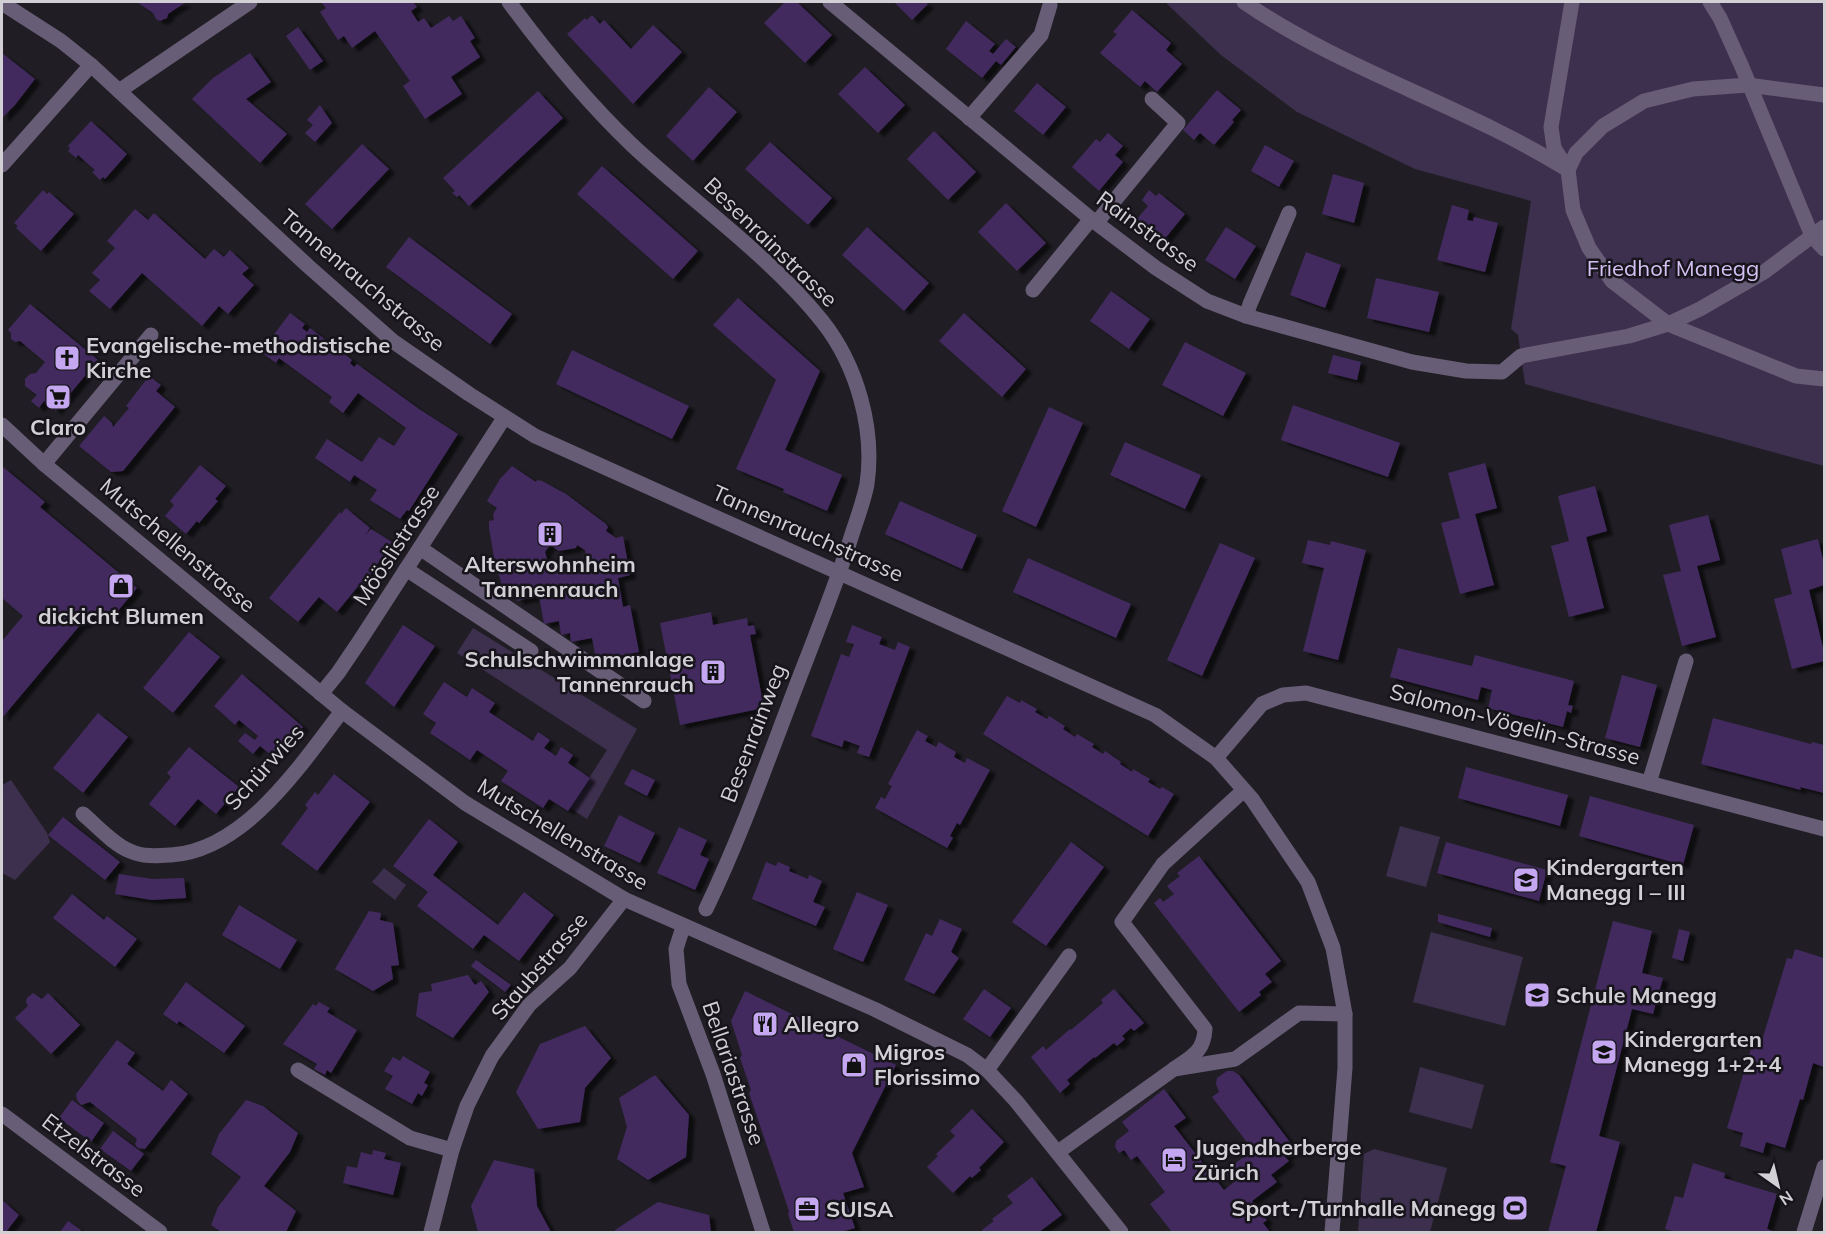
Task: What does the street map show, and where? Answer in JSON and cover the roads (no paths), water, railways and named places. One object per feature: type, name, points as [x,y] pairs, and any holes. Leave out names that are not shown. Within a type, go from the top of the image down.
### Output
[{"type":"street","points":[[119,91],[250,2]]},
{"type":"street","name":"Besenrainstrasse","points":[[509,2],[553,59],[632,144],[774,271],[811,308],[838,345],[853,377],[863,408],[869,448],[867,486],[841,573]]},
{"type":"street","name":"Rainstrasse","points":[[830,2],[1094,221],[1156,268],[1207,301],[1246,316],[1412,362],[1466,371],[1502,372],[1521,356],[1629,336],[1668,324]]},
{"type":"street","points":[[1244,2],[1275,23],[1343,58],[1531,147],[1568,170]]},
{"type":"street","points":[[1572,2],[1551,128],[1554,148],[1568,170],[1574,210],[1589,248],[1612,281],[1668,324],[1796,376],[1824,380]]},
{"type":"street","points":[[1710,2],[1720,18],[1748,85],[1824,249]]},
{"type":"street","name":"Tannenrauchstrasse","points":[[2,3],[61,41],[91,65],[308,266],[394,342],[504,418],[535,436],[1155,715],[1216,758],[1244,790],[1284,844],[1308,882],[1333,948],[1345,1014],[1346,1068],[1332,1233]]},
{"type":"street","points":[[969,118],[1041,35],[1050,5]]},
{"type":"street","points":[[2,165],[91,65]]},
{"type":"street","points":[[1568,170],[1576,153],[1603,126],[1644,101],[1693,89],[1748,85],[1824,95]]},
{"type":"street","points":[[1033,291],[1178,123],[1152,99]]},
{"type":"street","points":[[1246,316],[1289,213]]},
{"type":"street","points":[[1668,324],[1700,309],[1764,272],[1818,232]]},
{"type":"street","points":[[44,464],[151,335]]},
{"type":"street","name":"Mööslistrasse","points":[[321,694],[338,673],[504,418]]},
{"type":"street","name":"Mutschellenstrasse","points":[[2,425],[44,464],[321,694],[465,803],[624,899],[967,1054],[987,1070],[1058,1152],[1121,1233]]},
{"type":"street","points":[[420,548],[644,701]]},
{"type":"street","points":[[406,569],[531,651]]},
{"type":"street","name":"Besenrainweg","points":[[706,909],[841,573]]},
{"type":"street","points":[[1650,783],[1686,661]]},
{"type":"street","name":"Salomon-Vögelin-Strasse","points":[[1216,758],[1262,704],[1283,695],[1306,693],[1824,829]]},
{"type":"street","name":"Schürwies","points":[[83,814],[128,851],[150,857],[188,854],[213,844],[242,827],[274,797],[342,711]]},
{"type":"street","points":[[1058,1152],[1195,1054],[1204,1042],[1205,1029],[1122,922],[1163,864],[1244,790]]},
{"type":"street","name":"Staubstrasse","points":[[431,1233],[452,1150],[467,1106],[492,1056],[529,1005],[570,968],[624,899]]},
{"type":"street","name":"Bellariastrasse","points":[[683,927],[676,949],[679,984],[713,1074],[763,1233]]},
{"type":"street","points":[[987,1070],[1069,956]]},
{"type":"street","points":[[1174,1069],[1235,1059],[1299,1013],[1345,1014]]},
{"type":"street","points":[[298,1071],[410,1138],[452,1150]]},
{"type":"street","name":"Etzelstrasse","points":[[2,1114],[160,1233]]},
{"type":"street","points":[[1804,1233],[1824,1167]]},
{"type":"place","name":"Evangelische-methodistische Kirche","points":[[67,358]]},
{"type":"place","name":"Claro","points":[[58,397]]},
{"type":"place","name":"Alterswohnheim Tannenrauch","points":[[550,534]]},
{"type":"place","name":"dickicht Blumen","points":[[121,586]]},
{"type":"place","name":"Schulschwimmanlage Tannenrauch","points":[[713,672]]},
{"type":"place","name":"Kindergarten Manegg I – III","points":[[1526,880]]},
{"type":"place","name":"Schule Manegg","points":[[1537,995]]},
{"type":"place","name":"Allegro","points":[[765,1024]]},
{"type":"place","name":"Kindergarten Manegg 1+2+4","points":[[1604,1052]]},
{"type":"place","name":"Migros Florissimo","points":[[854,1065]]},
{"type":"place","name":"Jugendherberge Zürich","points":[[1174,1160]]},
{"type":"place","name":"Sport-/Turnhalle Manegg","points":[[1515,1208]]},
{"type":"place","name":"SUISA","points":[[807,1209]]},
{"type":"park label","name":"Friedhof Manegg","points":[[1673,268]]}]
